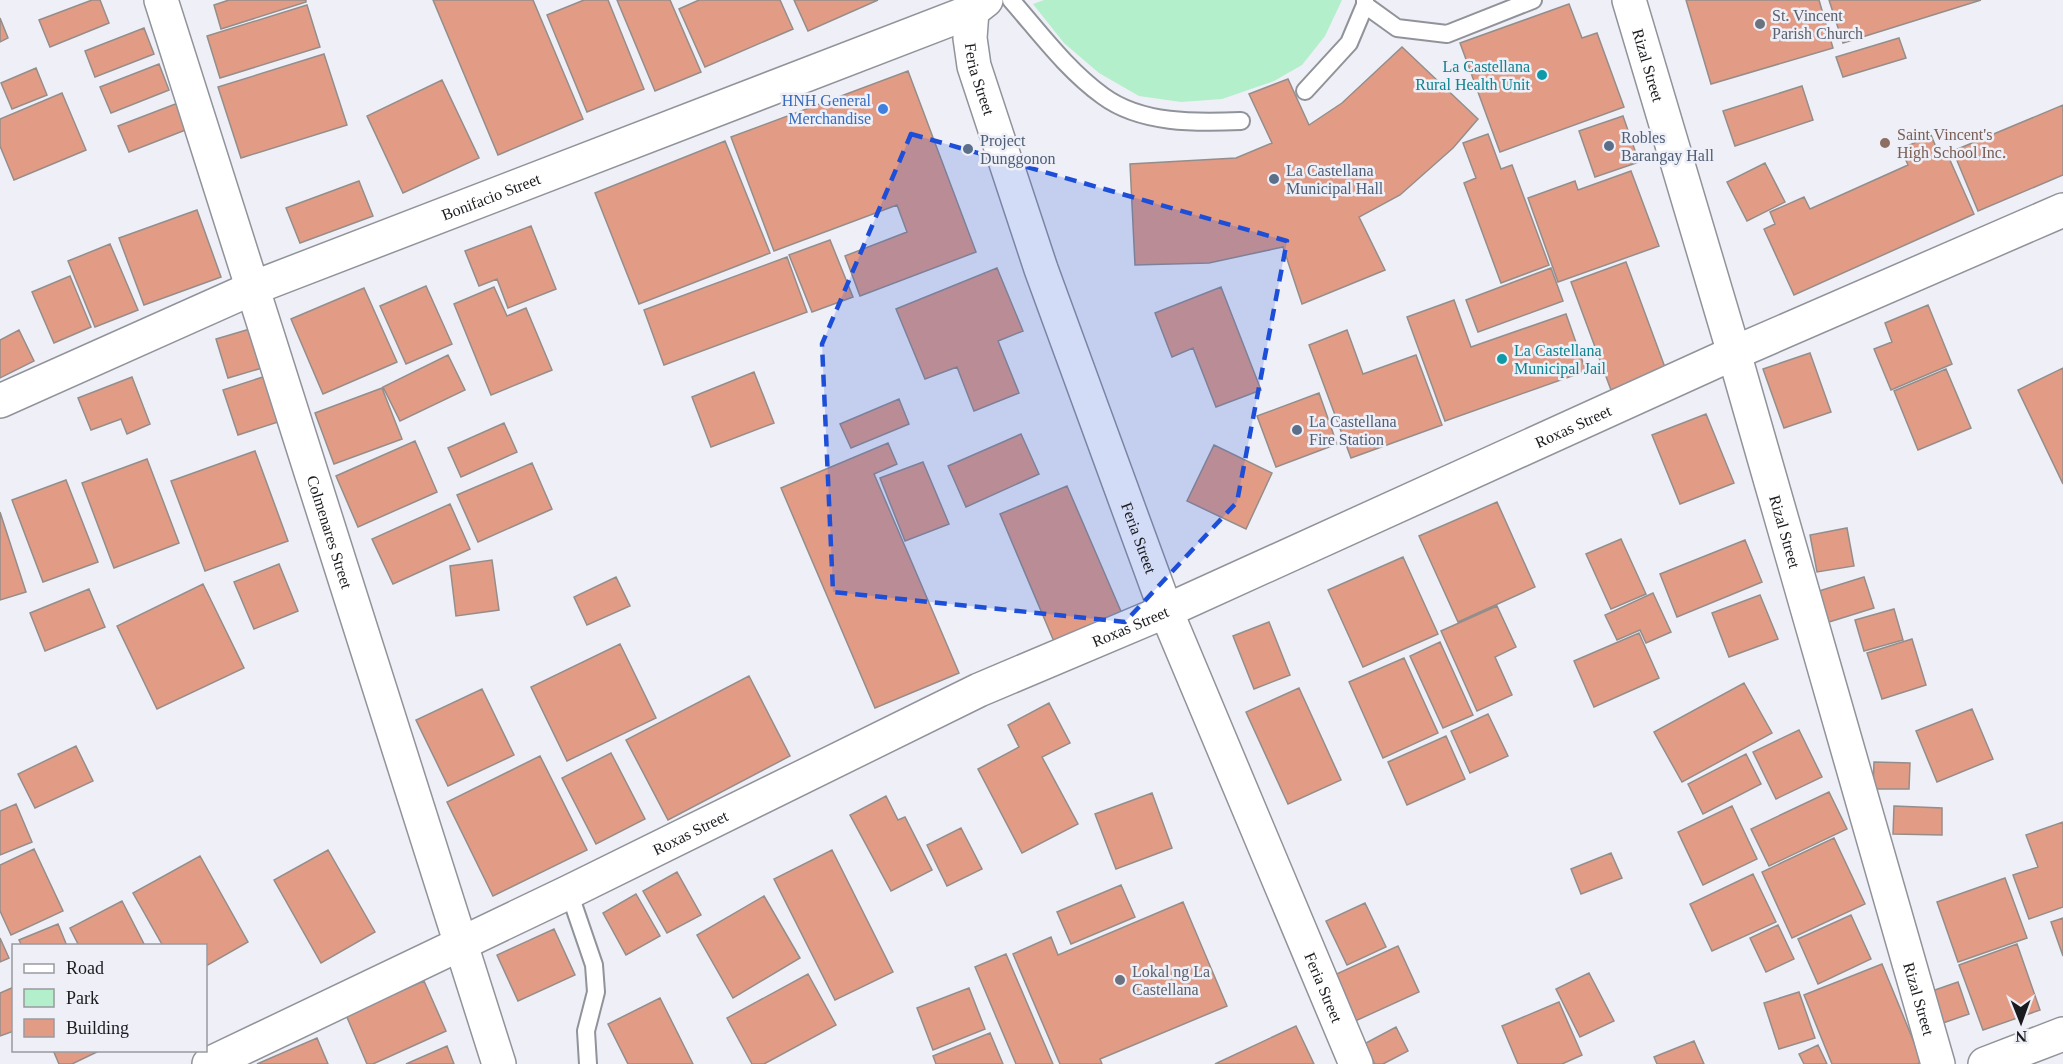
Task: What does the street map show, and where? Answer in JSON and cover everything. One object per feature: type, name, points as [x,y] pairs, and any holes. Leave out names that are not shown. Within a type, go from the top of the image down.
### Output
[{"type":"street","name":"Colmenares Street","points":[[161,0],[499,1064]]},
{"type":"street","name":"Rizal Street","points":[[1629,0],[1734,353],[1938,1064]]},
{"type":"street","name":"Bonifacio Street","points":[[0,401],[253,288],[974,4]]},
{"type":"street","name":"Feria Street","points":[[974,4],[970,38],[974,66],[1082,386],[1166,611],[1356,1064]]},
{"type":"street","name":"Roxas Street","points":[[209,1064],[460,945],[979,690],[1166,611],[1734,353],[2063,210]]},
{"type":"street","points":[[1985,1064],[2063,1034]]},
{"type":"lane","points":[[1011,0],[1058,55],[1104,97],[1130,109],[1159,117],[1201,122],[1241,120]]},
{"type":"lane","points":[[1305,91],[1349,43],[1365,3],[1397,28],[1447,34],[1533,0]]},
{"type":"lane","points":[[569,892],[594,965],[596,992],[586,1031],[588,1064]]},
{"type":"highlighted area","points":[[911,134],[1287,241],[1237,502],[1125,622],[833,592],[822,344]]},
{"type":"green space","points":[[1044,0],[1342,0],[1325,36],[1302,65],[1274,81],[1222,99],[1181,102],[1139,96],[1099,73],[1064,43],[1033,4]]},
{"type":"building","points":[[92,0],[100,0],[109,23],[50,47],[39,20]]},
{"type":"building","points":[[229,0],[306,0],[306,2],[221,29],[214,5]]},
{"type":"building","points":[[433,0],[533,0],[583,119],[498,155]]},
{"type":"building","points":[[584,0],[608,0],[644,89],[587,112],[547,15]]},
{"type":"building","points":[[617,0],[670,0],[701,72],[655,91]]},
{"type":"building","points":[[699,0],[780,0],[793,29],[705,67],[679,9]]},
{"type":"building","points":[[794,0],[878,0],[808,31]]},
{"type":"building","name":"St. Vincent Parish Church","points":[[1686,0],[1819,0],[1833,48],[1711,84]]},
{"type":"building","points":[[1829,0],[1981,0],[1843,43]]},
{"type":"building","name":"La Castellana Rural Health Unit","points":[[1569,4],[1582,38],[1597,33],[1624,107],[1500,152],[1460,43]]},
{"type":"building","points":[[307,5],[320,47],[220,78],[207,36]]},
{"type":"building","points":[[0,18],[8,38],[0,42]]},
{"type":"building","points":[[144,28],[154,54],[95,77],[85,51]]},
{"type":"building","points":[[1899,38],[1906,58],[1843,77],[1836,57]]},
{"type":"building","name":"La Castellana Municipal Hall","points":[[1402,47],[1478,119],[1453,148],[1400,195],[1359,217],[1385,270],[1302,304],[1283,247],[1209,263],[1135,265],[1130,164],[1236,158],[1272,143],[1249,94],[1288,79],[1309,125],[1342,103]]},
{"type":"building","points":[[324,54],[347,125],[241,158],[218,87]]},
{"type":"building","points":[[159,64],[169,90],[111,113],[100,87]]},
{"type":"building","points":[[36,68],[47,95],[12,109],[1,83]]},
{"type":"building","points":[[908,71],[976,252],[860,296],[845,256],[907,232],[897,205],[774,251],[731,137]]},
{"type":"building","points":[[442,80],[479,158],[403,193],[367,116]]},
{"type":"building","points":[[1802,86],[1813,120],[1735,146],[1723,111]]},
{"type":"building","points":[[62,93],[86,150],[14,180],[0,146],[0,119]]},
{"type":"building","points":[[178,103],[188,129],[129,152],[118,126]]},
{"type":"building","points":[[2063,105],[2063,175],[1978,211],[1953,151]]},
{"type":"building","name":"Robles Barangay Hall","points":[[1623,116],[1639,162],[1595,177],[1579,131]]},
{"type":"building","points":[[1488,134],[1501,169],[1512,165],[1549,265],[1501,283],[1464,183],[1476,178],[1463,143]]},
{"type":"building","points":[[1931,135],[1938,152],[1945,149],[1974,214],[1794,295],[1764,229],[1775,224],[1770,212],[1804,197],[1810,209],[1908,165],[1901,149]]},
{"type":"building","points":[[725,141],[770,253],[639,304],[595,193]]},
{"type":"building","points":[[1765,163],[1785,202],[1747,221],[1727,182]]},
{"type":"building","points":[[1631,171],[1659,246],[1558,282],[1528,198],[1575,181],[1578,190]]},
{"type":"building","points":[[359,181],[373,216],[300,243],[286,208]]},
{"type":"building","points":[[197,210],[221,277],[144,305],[119,238]]},
{"type":"building","points":[[531,226],[556,289],[508,308],[497,279],[479,286],[465,251]]},
{"type":"building","points":[[830,240],[853,297],[812,312],[789,255]]},
{"type":"building","points":[[110,244],[138,310],[95,327],[68,261]]},
{"type":"building","points":[[787,257],[807,312],[664,365],[644,310]]},
{"type":"building","points":[[1626,262],[1666,370],[1611,390],[1571,282]]},
{"type":"building","points":[[997,268],[1023,331],[998,341],[1019,393],[974,411],[957,367],[925,379],[896,309]]},
{"type":"building","points":[[1551,268],[1563,301],[1478,332],[1466,300]]},
{"type":"building","points":[[70,276],[91,327],[54,343],[32,292]]},
{"type":"building","points":[[426,286],[452,344],[406,364],[380,306]]},
{"type":"building","points":[[494,287],[507,316],[526,308],[552,370],[491,395],[454,304]]},
{"type":"building","points":[[1221,287],[1261,390],[1216,407],[1193,348],[1172,357],[1155,313]]},
{"type":"building","points":[[364,288],[397,362],[323,394],[291,319]]},
{"type":"building","name":"La Castellana Municipal Jail","points":[[1454,300],[1471,347],[1566,314],[1586,371],[1445,421],[1407,317]]},
{"type":"building","points":[[1928,305],[1952,364],[1891,390],[1874,349],[1892,342],[1885,323]]},
{"type":"building","points":[[250,329],[262,368],[228,378],[216,339]]},
{"type":"building","points":[[19,330],[34,361],[0,378],[0,340]]},
{"type":"building","points":[[1347,330],[1363,374],[1416,355],[1442,425],[1351,458],[1309,345]]},
{"type":"building","points":[[1810,353],[1831,412],[1784,428],[1763,369]]},
{"type":"building","points":[[448,355],[465,390],[400,421],[383,387]]},
{"type":"building","points":[[2063,368],[2063,484],[2018,390]]},
{"type":"building","points":[[1946,369],[1971,428],[1918,450],[1894,391]]},
{"type":"building","points":[[754,372],[774,423],[711,447],[692,397]]},
{"type":"building","points":[[266,376],[281,421],[238,435],[223,390]]},
{"type":"building","points":[[132,377],[150,424],[127,434],[121,419],[91,430],[78,398]]},
{"type":"building","points":[[382,388],[402,439],[334,464],[315,413]]},
{"type":"building","name":"La Castellana Fire Station","points":[[1319,393],[1337,444],[1276,467],[1257,416]]},
{"type":"building","points":[[899,399],[909,424],[851,448],[840,424]]},
{"type":"building","points":[[1706,414],[1734,483],[1680,504],[1652,435]]},
{"type":"building","points":[[504,423],[517,452],[461,477],[448,448]]},
{"type":"building","points":[[1021,434],[1039,474],[966,507],[948,466]]},
{"type":"building","points":[[415,441],[437,492],[358,527],[336,476]]},
{"type":"building","points":[[888,443],[897,464],[874,474],[959,673],[875,708],[781,488]]},
{"type":"building","points":[[1214,445],[1272,473],[1246,529],[1187,501]]},
{"type":"building","points":[[255,451],[288,541],[205,571],[171,481]]},
{"type":"building","points":[[147,459],[179,543],[114,568],[82,483]]},
{"type":"building","points":[[923,462],[949,524],[905,541],[880,478]]},
{"type":"building","points":[[532,463],[552,509],[478,542],[457,495]]},
{"type":"building","points":[[66,480],[98,562],[43,582],[12,500]]},
{"type":"building","points":[[1067,486],[1126,623],[1058,651],[1000,514]]},
{"type":"building","points":[[1497,502],[1535,587],[1458,622],[1419,536]]},
{"type":"building","points":[[450,504],[470,549],[393,584],[372,539]]},
{"type":"building","points":[[0,512],[26,592],[0,600]]},
{"type":"building","points":[[1847,528],[1854,566],[1817,572],[1810,535]]},
{"type":"building","points":[[1621,539],[1646,594],[1611,609],[1586,554]]},
{"type":"building","points":[[1745,540],[1762,582],[1677,617],[1660,574]]},
{"type":"building","points":[[1403,557],[1438,634],[1363,667],[1328,590]]},
{"type":"building","points":[[492,560],[499,610],[456,616],[450,566]]},
{"type":"building","points":[[279,564],[298,611],[254,629],[234,582]]},
{"type":"building","points":[[616,577],[630,606],[587,625],[574,597]]},
{"type":"building","points":[[1864,577],[1874,608],[1829,622],[1819,591]]},
{"type":"building","points":[[203,584],[244,668],[157,709],[117,626]]},
{"type":"building","points":[[89,589],[105,627],[45,651],[30,613]]},
{"type":"building","points":[[1653,593],[1671,632],[1646,643],[1640,630],[1617,640],[1605,615]]},
{"type":"building","points":[[1760,595],[1778,639],[1729,657],[1712,613]]},
{"type":"building","points":[[1497,606],[1516,647],[1495,657],[1512,695],[1477,711],[1441,631]]},
{"type":"building","points":[[1894,609],[1903,640],[1864,651],[1855,620]]},
{"type":"building","points":[[1269,622],[1290,675],[1254,689],[1233,636]]},
{"type":"building","points":[[1639,633],[1659,678],[1594,707],[1574,661]]},
{"type":"building","points":[[1912,639],[1926,685],[1882,699],[1867,653]]},
{"type":"building","points":[[1440,642],[1473,715],[1443,728],[1410,656]]},
{"type":"building","points":[[620,644],[656,718],[567,761],[531,687]]},
{"type":"building","points":[[1404,658],[1438,733],[1383,758],[1349,682]]},
{"type":"building","points":[[749,676],[790,756],[668,820],[626,740]]},
{"type":"building","points":[[1744,683],[1772,733],[1682,782],[1654,732]]},
{"type":"building","points":[[1299,688],[1341,780],[1288,804],[1246,712]]},
{"type":"building","points":[[482,689],[514,755],[448,786],[416,720]]},
{"type":"building","points":[[1049,703],[1070,743],[1042,757],[1078,824],[1022,853],[978,769],[1019,747],[1008,725]]},
{"type":"building","points":[[1972,709],[1993,759],[1937,782],[1916,731]]},
{"type":"building","points":[[1488,714],[1508,756],[1470,773],[1451,731]]},
{"type":"building","points":[[1799,730],[1822,777],[1776,799],[1753,752]]},
{"type":"building","points":[[1446,736],[1465,779],[1407,805],[1388,762]]},
{"type":"building","points":[[76,746],[93,781],[35,808],[18,774]]},
{"type":"building","points":[[611,753],[645,819],[596,844],[562,778]]},
{"type":"building","points":[[1746,754],[1761,784],[1703,814],[1688,784]]},
{"type":"building","points":[[540,756],[587,850],[493,896],[447,802]]},
{"type":"building","points":[[1874,762],[1910,763],[1909,789],[1873,789]]},
{"type":"building","points":[[1829,792],[1847,829],[1769,866],[1751,829]]},
{"type":"building","points":[[1152,793],[1172,848],[1116,869],[1095,814]]},
{"type":"building","points":[[886,796],[898,820],[905,817],[932,870],[891,891],[850,815]]},
{"type":"building","points":[[16,804],[32,842],[0,855],[0,811]]},
{"type":"building","points":[[1732,806],[1757,859],[1703,885],[1678,832]]},
{"type":"building","points":[[1894,806],[1942,808],[1942,835],[1893,834]]},
{"type":"building","points":[[2063,822],[2063,907],[2029,919],[2013,875],[2038,867],[2026,835]]},
{"type":"building","points":[[961,828],[982,869],[947,886],[927,845]]},
{"type":"building","points":[[1834,838],[1865,904],[1792,938],[1762,872]]},
{"type":"building","points":[[34,849],[63,911],[11,935],[0,911],[0,865]]},
{"type":"building","points":[[328,850],[375,932],[321,963],[274,880]]},
{"type":"building","points":[[832,850],[893,972],[835,1000],[774,879]]},
{"type":"building","points":[[1611,853],[1622,878],[1581,894],[1571,869]]},
{"type":"building","points":[[200,856],[248,942],[207,965],[207,944],[162,944],[133,893]]},
{"type":"building","points":[[677,872],[701,915],[667,933],[643,891]]},
{"type":"building","points":[[1753,874],[1776,922],[1712,951],[1690,904]]},
{"type":"building","points":[[2005,878],[2027,938],[1958,962],[1937,902]]},
{"type":"building","points":[[1121,885],[1135,917],[1071,944],[1057,912]]},
{"type":"building","points":[[636,894],[660,936],[626,955],[603,913]]},
{"type":"building","points":[[764,896],[800,958],[733,998],[697,935]]},
{"type":"building","points":[[122,901],[144,944],[78,944],[70,928]]},
{"type":"building","name":"Lokal ng La Castellana","points":[[1183,902],[1227,1006],[1100,1059],[1102,1064],[1060,1064],[1013,954],[1051,937],[1058,955]]},
{"type":"building","points":[[1365,903],[1386,947],[1347,965],[1326,921]]},
{"type":"building","points":[[1851,915],[1871,959],[1818,984],[1798,939]]},
{"type":"building","points":[[2063,918],[2063,956],[2051,922]]},
{"type":"building","points":[[58,924],[66,944],[21,944],[19,940]]},
{"type":"building","points":[[1778,925],[1794,959],[1766,972],[1750,938]]},
{"type":"building","points":[[554,929],[575,975],[518,1001],[497,955]]},
{"type":"building","points":[[0,938],[9,958],[0,962]]},
{"type":"building","points":[[2017,944],[2040,1010],[1983,1030],[1959,965]]},
{"type":"building","points":[[1398,946],[1419,992],[1353,1022],[1332,976]]},
{"type":"building","points":[[1006,954],[1053,1064],[1016,1064],[975,967]]},
{"type":"building","points":[[1882,964],[1922,1062],[1917,1064],[1832,1064],[1804,995]]},
{"type":"building","points":[[1589,973],[1614,1021],[1580,1037],[1556,989]]},
{"type":"building","points":[[808,974],[836,1025],[764,1064],[752,1064],[727,1018]]},
{"type":"building","points":[[424,981],[446,1031],[373,1064],[367,1064],[346,1015]]},
{"type":"building","points":[[1958,982],[1969,1014],[1943,1023],[1932,991]]},
{"type":"building","points":[[12,988],[12,1032],[0,1036],[0,993]]},
{"type":"building","points":[[969,988],[985,1029],[933,1050],[917,1008]]},
{"type":"building","points":[[1799,992],[1815,1038],[1779,1049],[1764,1003]]},
{"type":"building","points":[[660,998],[693,1064],[628,1064],[608,1024]]},
{"type":"building","points":[[1559,1002],[1582,1055],[1562,1064],[1518,1064],[1502,1026]]},
{"type":"building","points":[[1296,1026],[1314,1064],[1215,1064]]},
{"type":"building","points":[[1396,1027],[1408,1051],[1383,1064],[1375,1064],[1364,1044]]},
{"type":"building","points":[[990,1033],[1003,1064],[936,1064],[933,1056]]},
{"type":"building","points":[[317,1038],[328,1064],[257,1064]]},
{"type":"building","points":[[1694,1041],[1704,1064],[1657,1064],[1654,1057]]},
{"type":"building","points":[[1818,1045],[1827,1064],[1804,1064],[1799,1054]]},
{"type":"building","points":[[447,1046],[454,1064],[406,1064]]},
{"type":"building","points":[[54,1052],[97,1052],[72,1064],[59,1064]]},
{"type":"place","name":"St. Vincent Parish Church","points":[[1760,24]]},
{"type":"place","name":"La Castellana Rural Health Unit","points":[[1542,75]]},
{"type":"place","name":"HNH General Merchandise","points":[[883,109]]},
{"type":"place","name":"Saint Vincent's High School Inc.","points":[[1885,143]]},
{"type":"place","name":"Robles Barangay Hall","points":[[1609,146]]},
{"type":"place","name":"Project Dunggonon","points":[[968,149]]},
{"type":"place","name":"La Castellana Municipal Hall","points":[[1274,179]]},
{"type":"place","name":"La Castellana Municipal Jail","points":[[1502,359]]},
{"type":"place","name":"La Castellana Fire Station","points":[[1297,430]]},
{"type":"place","name":"Lokal ng La Castellana","points":[[1120,980]]}]
